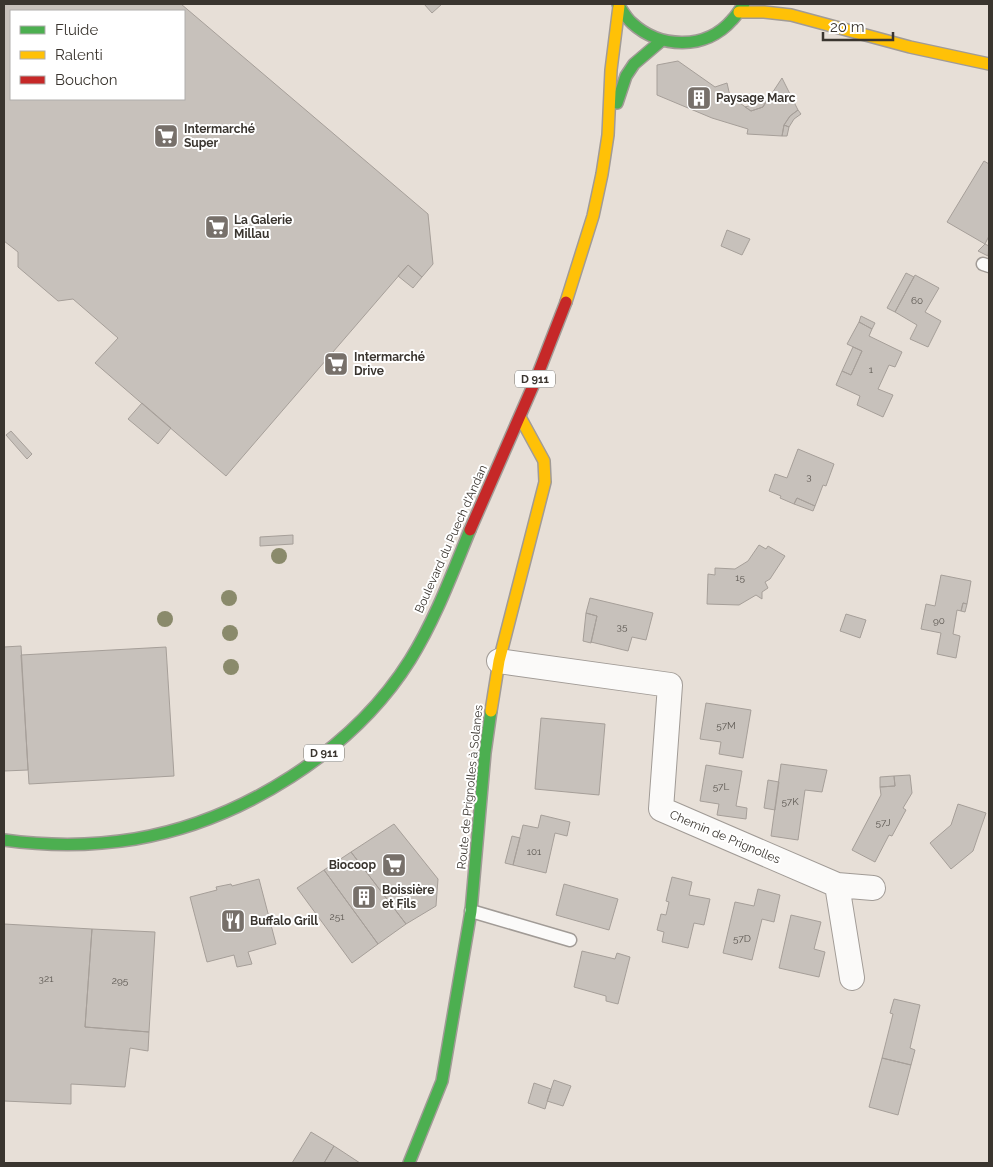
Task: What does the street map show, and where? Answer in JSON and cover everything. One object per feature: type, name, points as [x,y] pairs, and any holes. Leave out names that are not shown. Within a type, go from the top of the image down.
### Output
[{"type":"main road","points":[[618,5],[626,18],[636,28],[648,36],[676,44],[705,40],[718,33],[730,24],[741,8],[791,15],[910,47],[989,64]]},
{"type":"main road","name":"D 911","points":[[520,417],[570,291],[589,228],[602,175],[609,126],[611,70],[618,5]]},
{"type":"main road","name":"D 911","points":[[609,126],[626,76],[634,64],[661,41]]},
{"type":"main road","name":"Boulevard du Puech d'Andan","points":[[4,840],[41,845],[93,844],[143,837],[221,813],[258,797],[303,769],[335,745],[386,694],[409,661],[441,600],[520,417]]},
{"type":"main road","name":"Route de Prignolles à Solanes","points":[[409,1163],[442,1081],[471,911],[485,753],[499,661],[545,482],[544,461],[520,417]]},
{"type":"street","name":"Chemin de Prignolles","points":[[499,661],[670,685],[661,809],[837,885]]},
{"type":"street","points":[[852,978],[837,885],[873,888]]},
{"type":"lane","points":[[471,911],[570,940]]},
{"type":"building","name":"La Galerie Millau","points":[[4,4],[181,4],[428,214],[433,264],[422,277],[408,265],[226,476],[95,363],[118,338],[73,299],[58,301],[18,267],[18,252],[4,241]]},
{"type":"building","points":[[424,4],[442,4],[432,13]]},
{"type":"building","name":"Paysage Marc","points":[[678,61],[715,87],[727,83],[730,96],[751,111],[763,107],[782,78],[798,110],[790,116],[784,125],[782,136],[747,134],[748,129],[712,118],[657,95],[657,65]]},
{"type":"building","points":[[766,101],[763,107],[751,111],[745,107]]},
{"type":"building","points":[[798,110],[801,114],[794,119],[789,127],[784,125],[790,116]]},
{"type":"building","points":[[784,125],[789,127],[787,136],[782,136]]},
{"type":"building","points":[[984,161],[989,164],[989,236],[985,244],[947,222]]},
{"type":"building","points":[[727,230],[750,239],[742,255],[721,246]]},
{"type":"building","points":[[985,244],[989,246],[988,256],[978,251]]},
{"type":"building","points":[[408,265],[422,277],[413,288],[398,276]]},
{"type":"building","points":[[906,273],[914,277],[895,312],[887,308]]},
{"type":"building","points":[[915,275],[939,288],[925,312],[941,321],[928,347],[910,339],[917,325],[895,312]]},
{"type":"building","points":[[861,316],[875,323],[872,329],[859,322]]},
{"type":"building","points":[[859,322],[872,329],[869,336],[902,352],[895,367],[889,365],[878,389],[893,395],[883,417],[857,405],[860,396],[836,385],[842,371],[851,375],[862,351],[847,344]]},
{"type":"building","points":[[853,347],[862,351],[851,375],[842,371]]},
{"type":"building","points":[[142,403],[171,428],[158,444],[128,419]]},
{"type":"building","points":[[11,431],[32,454],[27,459],[6,435]]},
{"type":"building","points":[[798,449],[834,464],[826,486],[823,485],[815,506],[797,498],[794,504],[769,491],[775,474],[787,478]]},
{"type":"building","points":[[797,498],[815,506],[813,511],[794,504]]},
{"type":"building","points":[[293,535],[293,544],[260,546],[260,537]]},
{"type":"building","points":[[759,545],[766,549],[768,546],[785,556],[770,579],[765,582],[768,588],[762,592],[762,599],[756,595],[739,605],[707,604],[708,574],[715,575],[715,568],[735,569],[748,561]]},
{"type":"building","points":[[941,575],[971,581],[967,604],[963,603],[961,611],[957,610],[953,634],[960,636],[956,658],[937,654],[941,633],[921,629],[926,604],[935,606]]},
{"type":"building","points":[[590,598],[653,613],[646,640],[632,637],[628,651],[591,642],[597,616],[586,613]]},
{"type":"building","points":[[963,603],[967,604],[965,612],[961,611]]},
{"type":"building","points":[[586,613],[597,616],[591,643],[583,641]]},
{"type":"building","points":[[846,614],[866,620],[860,638],[840,631]]},
{"type":"building","points":[[21,646],[28,770],[4,771],[4,647]]},
{"type":"building","points":[[166,647],[174,776],[29,784],[21,655]]},
{"type":"building","points":[[706,703],[751,710],[743,758],[719,754],[721,742],[700,739]]},
{"type":"building","points":[[541,718],[605,724],[599,795],[535,789]]},
{"type":"building","points":[[781,764],[827,770],[822,792],[805,790],[798,840],[771,836]]},
{"type":"building","points":[[706,765],[742,771],[736,806],[747,808],[746,819],[717,815],[719,804],[700,801]]},
{"type":"building","points":[[910,775],[912,793],[903,808],[906,810],[892,836],[889,835],[875,862],[852,850],[881,795],[880,787],[895,786],[894,776]]},
{"type":"building","points":[[894,776],[895,786],[880,787],[880,777]]},
{"type":"building","points":[[768,780],[779,782],[775,810],[764,808]]},
{"type":"building","points":[[958,804],[986,813],[973,851],[951,869],[930,843],[951,825]]},
{"type":"building","points":[[541,815],[570,822],[567,836],[555,833],[546,873],[513,865],[523,825],[538,828]]},
{"type":"building","name":"Biocoop","points":[[394,824],[438,879],[436,906],[406,924],[351,852]]},
{"type":"building","points":[[512,836],[520,838],[513,865],[505,863]]},
{"type":"building","name":"Boissière et Fils","points":[[351,852],[406,924],[378,944],[324,870]]},
{"type":"building","points":[[324,870],[378,944],[352,963],[297,888]]},
{"type":"building","points":[[672,877],[692,882],[689,895],[710,899],[704,925],[694,923],[688,948],[662,942],[664,932],[657,930],[661,914],[666,915],[669,902],[666,901]]},
{"type":"building","name":"Buffalo Grill","points":[[259,879],[276,944],[248,952],[252,964],[237,967],[234,955],[207,962],[190,897],[217,890],[216,887],[231,884],[232,886]]},
{"type":"building","points":[[564,884],[618,899],[609,930],[556,915]]},
{"type":"building","points":[[758,889],[780,895],[774,922],[762,919],[752,960],[723,953],[735,902],[754,906]]},
{"type":"building","points":[[791,915],[821,922],[814,949],[825,952],[819,977],[779,968]]},
{"type":"building","points":[[4,924],[92,929],[85,1027],[149,1032],[148,1051],[130,1048],[125,1087],[71,1084],[71,1104],[4,1101]]},
{"type":"building","points":[[92,929],[155,932],[149,1032],[85,1027]]},
{"type":"building","points":[[582,951],[615,959],[617,953],[630,957],[618,1004],[606,1001],[606,996],[574,987]]},
{"type":"building","points":[[894,999],[920,1005],[910,1048],[915,1050],[911,1065],[882,1058],[893,1014],[890,1013]]},
{"type":"building","points":[[882,1058],[911,1065],[898,1115],[869,1107]]},
{"type":"building","points":[[554,1080],[571,1086],[563,1106],[547,1101]]},
{"type":"building","points":[[534,1083],[551,1089],[545,1109],[528,1103]]},
{"type":"building","points":[[311,1132],[334,1146],[324,1163],[292,1163]]},
{"type":"building","points":[[334,1146],[360,1163],[324,1163]]},
{"type":"traffic: fast","points":[[618,4],[630,21],[643,32],[656,38],[683,42],[709,37],[721,30],[734,18],[744,4]]},
{"type":"traffic: fast","points":[[617,103],[626,76],[634,64],[661,41]]},
{"type":"traffic: fast","points":[[4,840],[70,844],[103,843],[135,839],[175,830],[215,816],[254,798],[291,777],[326,752],[358,724],[386,693],[410,660],[443,596],[470,530]]},
{"type":"traffic: fast","points":[[409,1163],[442,1081],[471,911],[485,753],[491,711]]},
{"type":"traffic: slow","points":[[566,302],[593,216],[602,174],[608,135],[611,70],[619,6]]},
{"type":"traffic: slow","points":[[739,12],[791,15],[910,47],[989,64]]},
{"type":"traffic: slow","points":[[491,711],[499,661],[545,482],[544,461],[520,417]]},
{"type":"traffic: jam","points":[[470,530],[536,379],[566,302]]},
{"type":"place","name":"Paysage Marc","points":[[699,98]]},
{"type":"place","name":"Intermarché Super","points":[[166,136]]},
{"type":"place","name":"La Galerie Millau","points":[[217,227]]},
{"type":"place","name":"Intermarché Drive","points":[[336,364]]},
{"type":"place","name":"Biocoop","points":[[394,865]]},
{"type":"place","name":"Boissière et Fils","points":[[364,897]]},
{"type":"place","name":"Buffalo Grill","points":[[233,921]]}]
